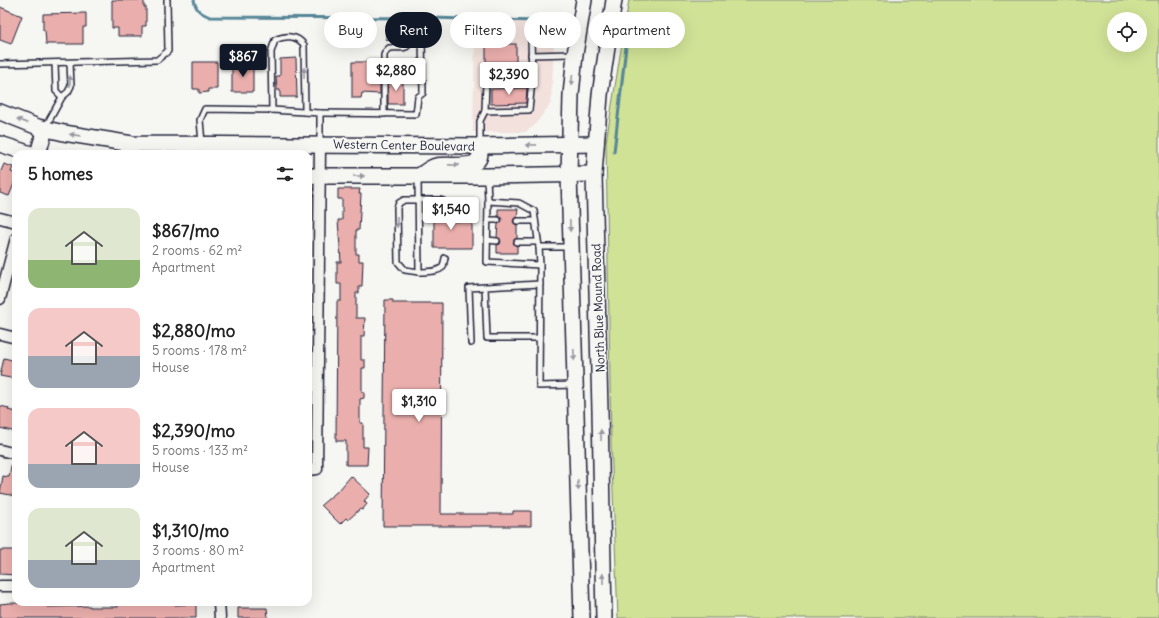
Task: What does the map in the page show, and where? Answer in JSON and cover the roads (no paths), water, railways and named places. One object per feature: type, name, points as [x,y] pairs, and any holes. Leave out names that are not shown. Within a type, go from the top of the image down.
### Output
[{"type":"main road","name":"North Blue Mound Road","points":[[582,618],[569,175],[571,95],[575,54],[584,0]]},
{"type":"main road","name":"North Blue Mound Road","points":[[604,618],[594,174],[600,94],[614,0]]},
{"type":"main road","name":"Western Center Boulevard","points":[[0,112],[45,129],[64,134],[132,144],[480,146],[596,144]]},
{"type":"main road","points":[[39,150],[45,129]]},
{"type":"main road","points":[[0,144],[19,150]]},
{"type":"main road","points":[[418,176],[434,167],[476,163],[480,156],[480,146]]},
{"type":"main road","points":[[314,176],[486,176],[594,174]]},
{"type":"street","points":[[312,470],[317,470],[313,356],[318,242],[314,176],[320,144]]},
{"type":"street","points":[[0,218],[12,221]]},
{"type":"street","points":[[312,242],[318,242]]},
{"type":"street","points":[[0,299],[12,253]]},
{"type":"street","points":[[0,334],[12,337]]},
{"type":"street","points":[[0,450],[12,453]]},
{"type":"street","points":[[0,586],[12,586]]},
{"type":"street","points":[[219,606],[220,618]]},
{"type":"lane","points":[[0,64],[157,60],[168,51],[168,0]]},
{"type":"lane","points":[[272,110],[271,52],[275,40],[287,36],[301,40],[304,45],[305,112]]},
{"type":"lane","points":[[384,114],[384,55],[386,50],[389,48]]},
{"type":"lane","points":[[202,144],[200,120],[205,109],[272,110],[320,113],[416,114],[418,97],[423,93],[422,48]]},
{"type":"lane","points":[[485,112],[529,110],[532,81],[531,48]]},
{"type":"lane","points":[[531,55],[575,54]]},
{"type":"lane","points":[[45,129],[62,97],[68,92],[70,86],[70,62]]},
{"type":"lane","points":[[55,63],[56,91],[62,97]]},
{"type":"lane","points":[[480,146],[480,121],[485,112],[486,82],[532,81]]},
{"type":"lane","points":[[320,113],[320,144]]},
{"type":"lane","points":[[418,176],[419,272]]},
{"type":"lane","points":[[486,176],[488,201],[487,262],[540,264]]},
{"type":"lane","points":[[445,205],[439,200],[404,200],[399,203],[397,208],[398,262],[405,270],[419,272],[436,271],[443,267],[445,258]]},
{"type":"lane","points":[[488,201],[519,203],[534,211],[539,244],[540,264],[539,386],[575,385]]},
{"type":"lane","points":[[488,220],[498,220]]},
{"type":"lane","points":[[517,221],[535,222]]},
{"type":"lane","points":[[487,240],[497,241]]},
{"type":"lane","points":[[517,242],[571,247]]},
{"type":"lane","points":[[471,343],[469,288],[540,284]]},
{"type":"lane","points":[[485,287],[487,338],[540,338]]},
{"type":"waterway","points":[[194,0],[199,11],[210,17],[432,18],[524,21]]},
{"type":"waterway","points":[[614,152],[626,48]]}]
